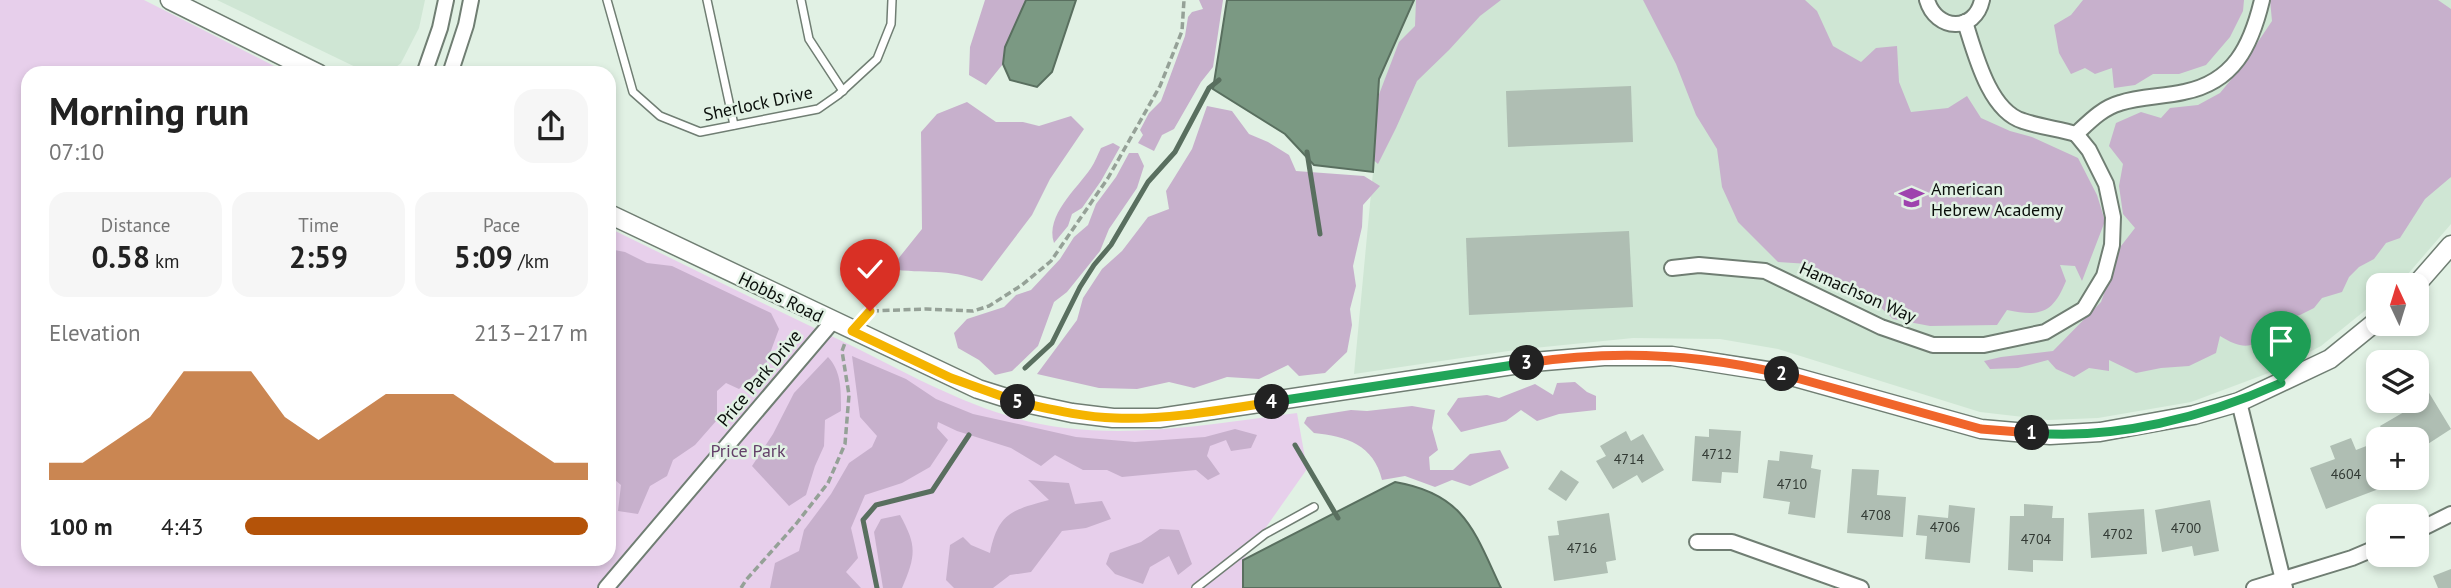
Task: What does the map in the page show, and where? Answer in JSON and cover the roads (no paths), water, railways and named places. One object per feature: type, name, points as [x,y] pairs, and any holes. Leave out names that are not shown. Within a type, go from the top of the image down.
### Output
[{"type":"street","points":[[170,0],[303,66]]},
{"type":"street","points":[[427,66],[446,0]]},
{"type":"street","points":[[453,66],[471,0]]},
{"type":"street","points":[[1927,0],[1930,10],[1944,22],[1954,24],[1965,22],[1977,13],[1982,0]]},
{"type":"street","points":[[1965,22],[1976,57],[2000,106],[2021,121],[2076,134],[2096,115],[2119,103],[2184,92],[2219,79],[2238,60],[2256,25],[2262,0]]},
{"type":"street","name":"Hamachson Way","points":[[1672,268],[1699,265],[1765,271],[1881,327],[1933,345],[1984,345],[2045,332],[2084,309],[2104,276],[2112,245],[2113,217],[2106,184],[2089,150],[2076,134]]},
{"type":"street","name":"Hobbs Road","points":[[616,217],[978,389],[1051,410],[1113,418],[1159,418],[1532,362],[1604,356],[1672,356],[1780,373],[1981,429],[2050,435],[2100,432],[2150,425],[2239,402],[2330,359],[2366,330]]},
{"type":"street","points":[[2426,273],[2451,245]]},
{"type":"street","name":"Price Park Drive","points":[[606,588],[833,321]]},
{"type":"street","points":[[2239,402],[2284,584]]},
{"type":"street","points":[[2429,525],[2451,514]]},
{"type":"street","points":[[1697,542],[1732,542],[1861,588]]},
{"type":"street","points":[[2254,588],[2284,584],[2366,552]]},
{"type":"lane","name":"Sherlock Drive","points":[[607,0],[633,92],[660,116],[699,132],[818,109],[877,59],[891,24],[892,0]]},
{"type":"lane","points":[[707,0],[734,125]]},
{"type":"lane","points":[[800,0],[809,39],[842,91]]},
{"type":"lane","points":[[1196,588],[1265,534],[1314,507]]},
{"type":"waterway","points":[[1025,368],[1052,343],[1080,287],[1111,245],[1148,182],[1175,152],[1209,88],[1219,80]]},
{"type":"waterway","points":[[1307,152],[1320,234]]},
{"type":"waterway","points":[[877,588],[863,520],[876,505],[932,491],[969,435]]},
{"type":"waterway","points":[[1295,445],[1338,518]]},
{"type":"place","name":"American Hebrew Academy","points":[[1911,198]]},
{"type":"park label","name":"Price Park","points":[[748,450]]}]
